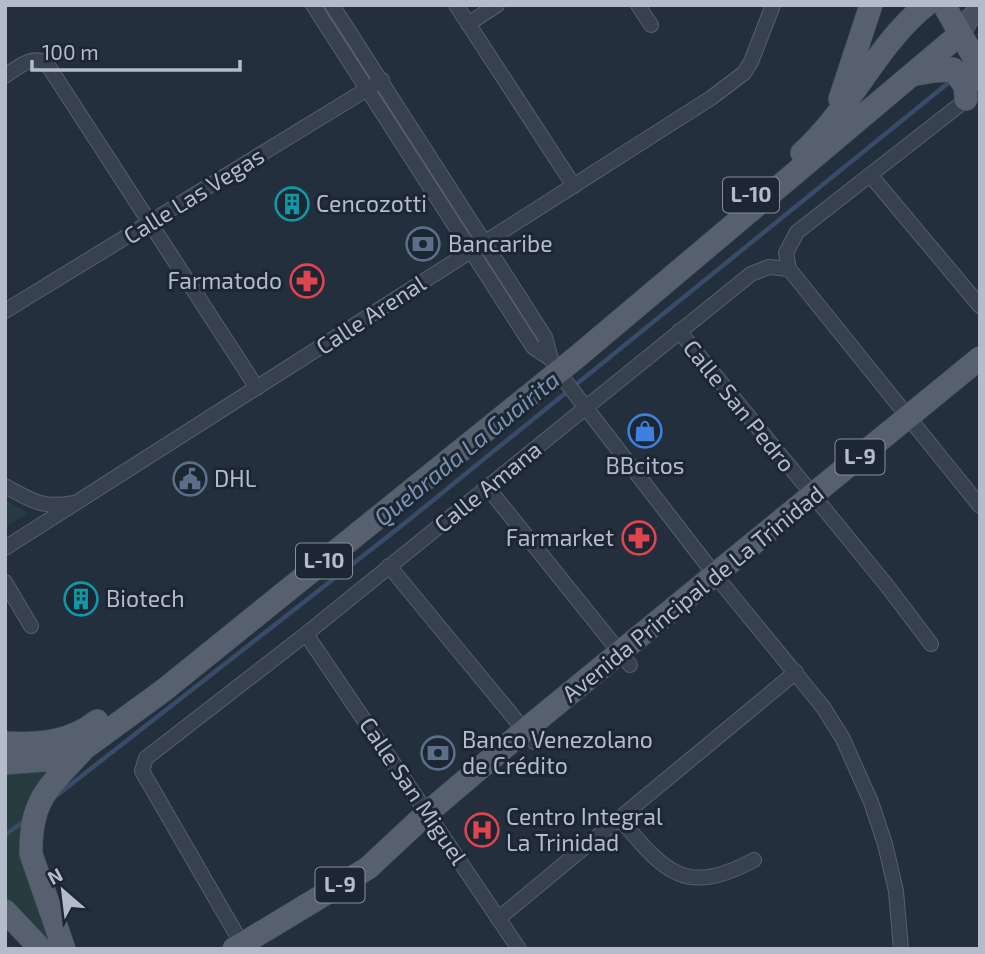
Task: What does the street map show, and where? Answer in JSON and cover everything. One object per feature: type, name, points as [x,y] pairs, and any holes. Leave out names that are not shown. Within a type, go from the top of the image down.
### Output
[{"type":"main road","name":"L-10","points":[[835,115],[871,5]]},
{"type":"main road","name":"L-10","points":[[5,743],[33,744],[56,741],[82,733],[559,370],[805,150],[900,32],[926,5]]},
{"type":"main road","points":[[944,5],[970,30]]},
{"type":"main road","points":[[980,10],[969,19],[980,68]]},
{"type":"main road","name":"L-10","points":[[5,763],[58,759],[86,747],[164,690],[559,370],[970,30]]},
{"type":"main road","points":[[913,75],[953,69],[980,80]]},
{"type":"main road","points":[[953,69],[973,94]]},
{"type":"main road","name":"Avenida Principal de La Trinidad","points":[[247,947],[374,881],[398,862],[432,818],[913,423],[980,359]]},
{"type":"main road","name":"Avenida Principal de La Trinidad","points":[[913,423],[980,378]]},
{"type":"main road","points":[[64,949],[31,854],[34,814],[44,793],[86,747]]},
{"type":"main road","points":[[5,911],[41,949]]},
{"type":"street","points":[[313,5],[533,347],[559,370]]},
{"type":"street","points":[[332,5],[486,242],[545,337],[559,370],[720,581],[796,672],[844,738],[871,802],[894,878],[901,949]]},
{"type":"street","points":[[456,5],[574,186]]},
{"type":"street","points":[[468,24],[497,5]]},
{"type":"street","points":[[638,5],[651,25]]},
{"type":"street","name":"Calle Arenal","points":[[5,548],[711,98],[744,73],[751,62],[773,5]]},
{"type":"street","points":[[5,76],[33,60],[40,59],[47,64],[257,388]]},
{"type":"street","name":"Calle Las Vegas","points":[[5,312],[382,80]]},
{"type":"street","points":[[973,94],[797,232],[786,253],[789,268],[980,506]]},
{"type":"street","points":[[871,176],[980,306]]},
{"type":"street","name":"Calle Amana","points":[[247,947],[142,771],[146,758],[306,634],[751,274],[769,267],[789,268]]},
{"type":"street","name":"Calle San Pedro","points":[[679,331],[888,587],[930,644]]},
{"type":"street","points":[[5,486],[36,503],[49,506],[78,502]]},
{"type":"street","points":[[488,488],[625,659]]},
{"type":"street","points":[[389,566],[530,736]]},
{"type":"street","points":[[5,582],[31,626]]},
{"type":"street","name":"Calle San Miguel","points":[[306,634],[519,949]]},
{"type":"street","points":[[498,919],[796,672]]},
{"type":"street","points":[[620,820],[658,861],[671,871],[686,876],[717,876],[754,860]]},
{"type":"green space","points":[[5,500],[28,513],[5,527]]},
{"type":"green space","points":[[52,768],[26,800],[20,854],[55,949],[5,900],[5,774]]},
{"type":"waterway","name":"Quebrada La Guairita","points":[[56,796],[405,523],[947,84]]},
{"type":"waterway","name":"Quebrada La Guairita","points":[[5,835],[27,819]]},
{"type":"place","name":"Cencozotti","points":[[292,204]]},
{"type":"place","name":"Bancaribe","points":[[423,244]]},
{"type":"place","name":"Farmatodo","points":[[307,281]]},
{"type":"place","name":"BBcitos","points":[[645,431]]},
{"type":"place","name":"DHL","points":[[190,479]]},
{"type":"place","name":"Farmarket","points":[[639,538]]},
{"type":"place","name":"Biotech","points":[[81,599]]},
{"type":"place","name":"Banco Venezolano de Crédito","points":[[438,753]]},
{"type":"place","name":"Centro Integral La Trinidad","points":[[482,830]]}]
